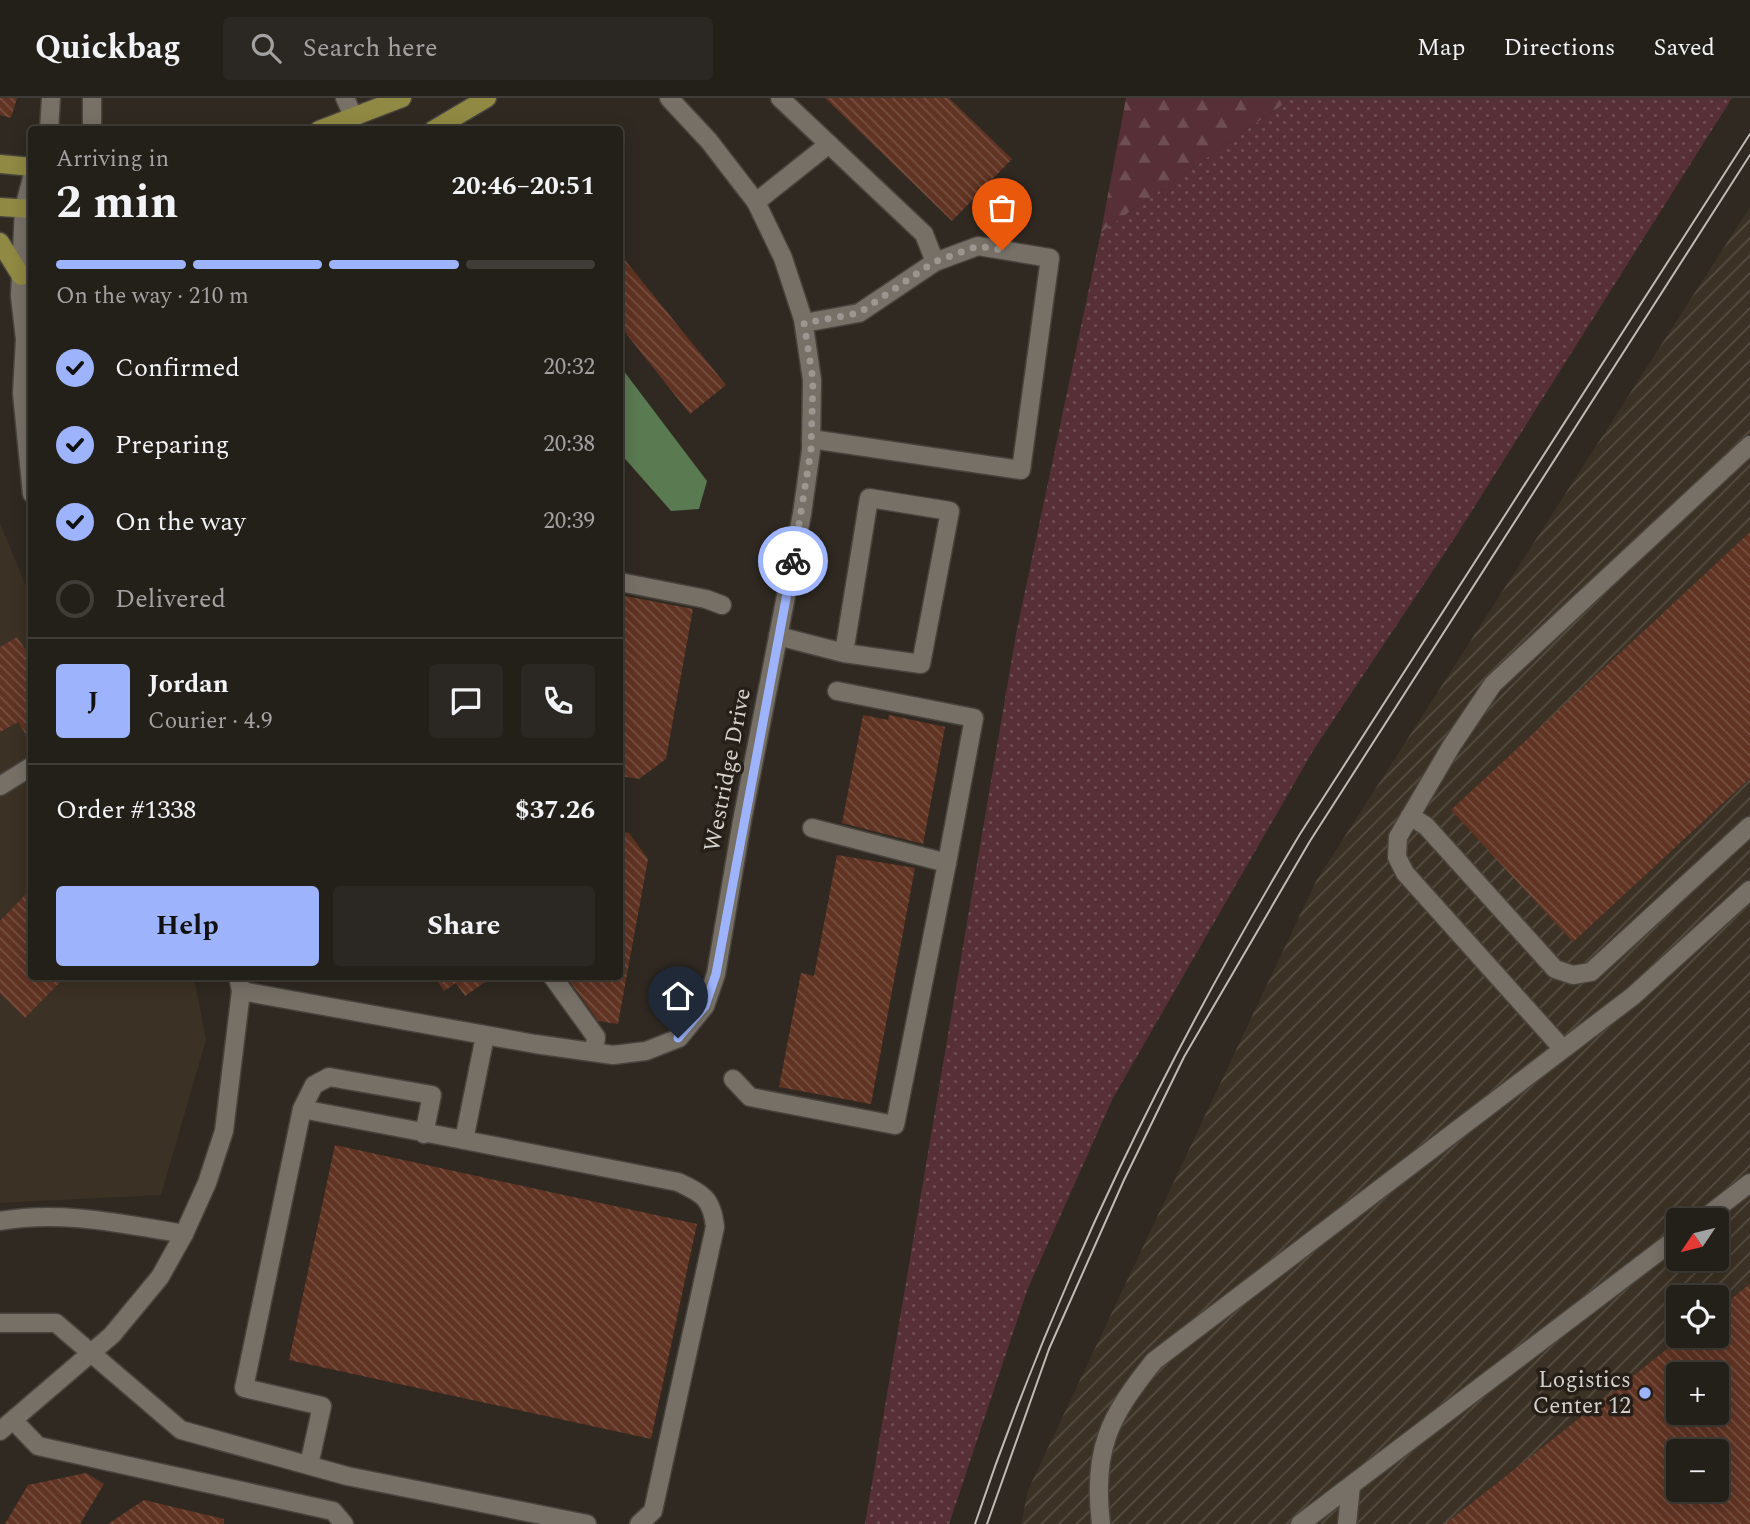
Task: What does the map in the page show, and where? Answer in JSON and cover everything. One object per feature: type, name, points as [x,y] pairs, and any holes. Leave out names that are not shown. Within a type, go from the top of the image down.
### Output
[{"type":"main road","points":[[331,126],[402,98]]},
{"type":"main road","points":[[440,126],[487,98]]},
{"type":"main road","points":[[0,164],[28,167]]},
{"type":"main road","points":[[0,207],[28,209]]},
{"type":"main road","points":[[0,242],[21,276]]},
{"type":"street","points":[[49,126],[51,98]]},
{"type":"street","points":[[92,98],[92,126]]},
{"type":"street","points":[[345,98],[354,118]]},
{"type":"street","name":"Westridge Drive","points":[[239,984],[485,1036],[613,1055],[657,1047],[678,1038],[705,1006],[716,974],[802,513],[811,439],[813,380],[804,323],[783,258],[756,202],[709,141],[669,98]]},
{"type":"street","points":[[780,98],[923,234],[934,262]]},
{"type":"street","points":[[756,202],[829,144]]},
{"type":"street","points":[[28,209],[21,276],[28,330],[28,413]]},
{"type":"street","points":[[804,323],[859,313],[934,262],[978,246],[1050,258],[1021,470],[811,439]]},
{"type":"street","points":[[1562,1048],[1405,873],[1397,857],[1398,837],[1452,744],[1493,684],[1750,445]]},
{"type":"street","points":[[778,636],[844,653],[922,664],[950,511],[870,498],[844,653]]},
{"type":"street","points":[[623,583],[706,598],[722,605]]},
{"type":"street","points":[[733,1079],[750,1097],[895,1125],[974,718],[838,691]]},
{"type":"street","points":[[0,786],[28,768]]},
{"type":"street","points":[[1410,816],[1426,827],[1555,969],[1573,975],[1591,972],[1750,826]]},
{"type":"street","points":[[812,828],[947,863]]},
{"type":"street","points":[[1101,1524],[1098,1502],[1102,1456],[1108,1431],[1122,1400],[1154,1361],[1633,996],[1750,890]]},
{"type":"street","points":[[555,980],[596,1037],[594,1052]]},
{"type":"street","points":[[239,984],[225,1131],[207,1183],[184,1234],[160,1278],[111,1335],[7,1426],[38,1446],[333,1511],[344,1524]]},
{"type":"street","points":[[464,1140],[485,1036]]},
{"type":"street","points":[[309,1465],[322,1406],[244,1388],[302,1108],[314,1085],[329,1077],[432,1095],[424,1134]]},
{"type":"street","points":[[302,1108],[678,1182],[699,1192],[713,1206],[715,1227],[653,1511],[639,1524]]},
{"type":"street","points":[[1718,1208],[1750,1183]]},
{"type":"street","points":[[0,1221],[25,1216],[82,1217],[184,1234]]},
{"type":"street","points":[[1300,1524],[1666,1246]]},
{"type":"street","points":[[0,1323],[56,1323],[181,1430],[309,1465],[587,1524]]},
{"type":"street","points":[[1347,1524],[1351,1486]]},
{"type":"shaded area","points":[[1750,207],[1750,1524],[1021,1524],[1028,1490],[1316,881]]},
{"type":"shaded area","points":[[623,370],[707,481],[699,509],[671,511],[623,456]]},
{"type":"shaded area","points":[[0,523],[28,591],[28,980],[195,980],[206,1040],[161,1195],[0,1203]]},
{"type":"green space","points":[[1126,98],[1292,98],[1101,232]]},
{"type":"green space","points":[[1292,98],[1732,98],[1456,536],[1314,749],[1113,1098],[1028,1288],[949,1524],[865,1524],[1016,634],[1101,232]]},
{"type":"building","points":[[0,98],[17,98],[11,118],[0,115]]},
{"type":"building","points":[[825,98],[949,98],[1012,159],[952,221]]},
{"type":"building","points":[[623,258],[726,385],[690,414],[623,330]]},
{"type":"building","points":[[1750,532],[1750,778],[1573,942],[1451,810]]},
{"type":"building","points":[[623,596],[693,609],[666,759],[639,779],[623,776]]},
{"type":"building","points":[[17,637],[28,654],[28,738],[18,722],[0,732],[0,647]]},
{"type":"building","points":[[863,715],[888,720],[889,715],[945,727],[923,844],[842,823]]},
{"type":"building","points":[[623,832],[629,833],[648,859],[618,1024],[598,1021],[569,980],[623,980]]},
{"type":"building","points":[[837,855],[915,868],[871,1104],[779,1087],[801,973],[814,976]]},
{"type":"building","points":[[28,892],[28,980],[62,980],[25,1018],[0,993],[0,921]]},
{"type":"building","points":[[437,980],[488,980],[465,996],[456,983],[444,991]]},
{"type":"building","points":[[335,1145],[697,1224],[651,1439],[289,1360]]},
{"type":"building","name":"Logistics Center 12","points":[[1750,1284],[1750,1524],[1445,1524],[1668,1348],[1729,1348],[1729,1301]]},
{"type":"building","points":[[86,1473],[104,1484],[80,1524],[5,1524],[28,1485]]},
{"type":"building","points":[[144,1500],[224,1519],[224,1524],[108,1524]]},
{"type":"tram line","points":[[975,1524],[1007,1433],[1079,1256],[1161,1085],[1251,917],[1300,834],[1750,134]]},
{"type":"tram line","points":[[987,1524],[1049,1349],[1124,1180],[1184,1057],[1310,841],[1750,155]]},
{"type":"way so far","points":[[793,561],[811,450],[813,380],[804,323],[859,313],[934,262],[978,246],[1002,250]]},
{"type":"place","name":"Logistics Center 12","points":[[1645,1393]]},
{"type":"route","points":[[678,1038],[705,1006],[716,974],[742,821],[793,561]]}]
